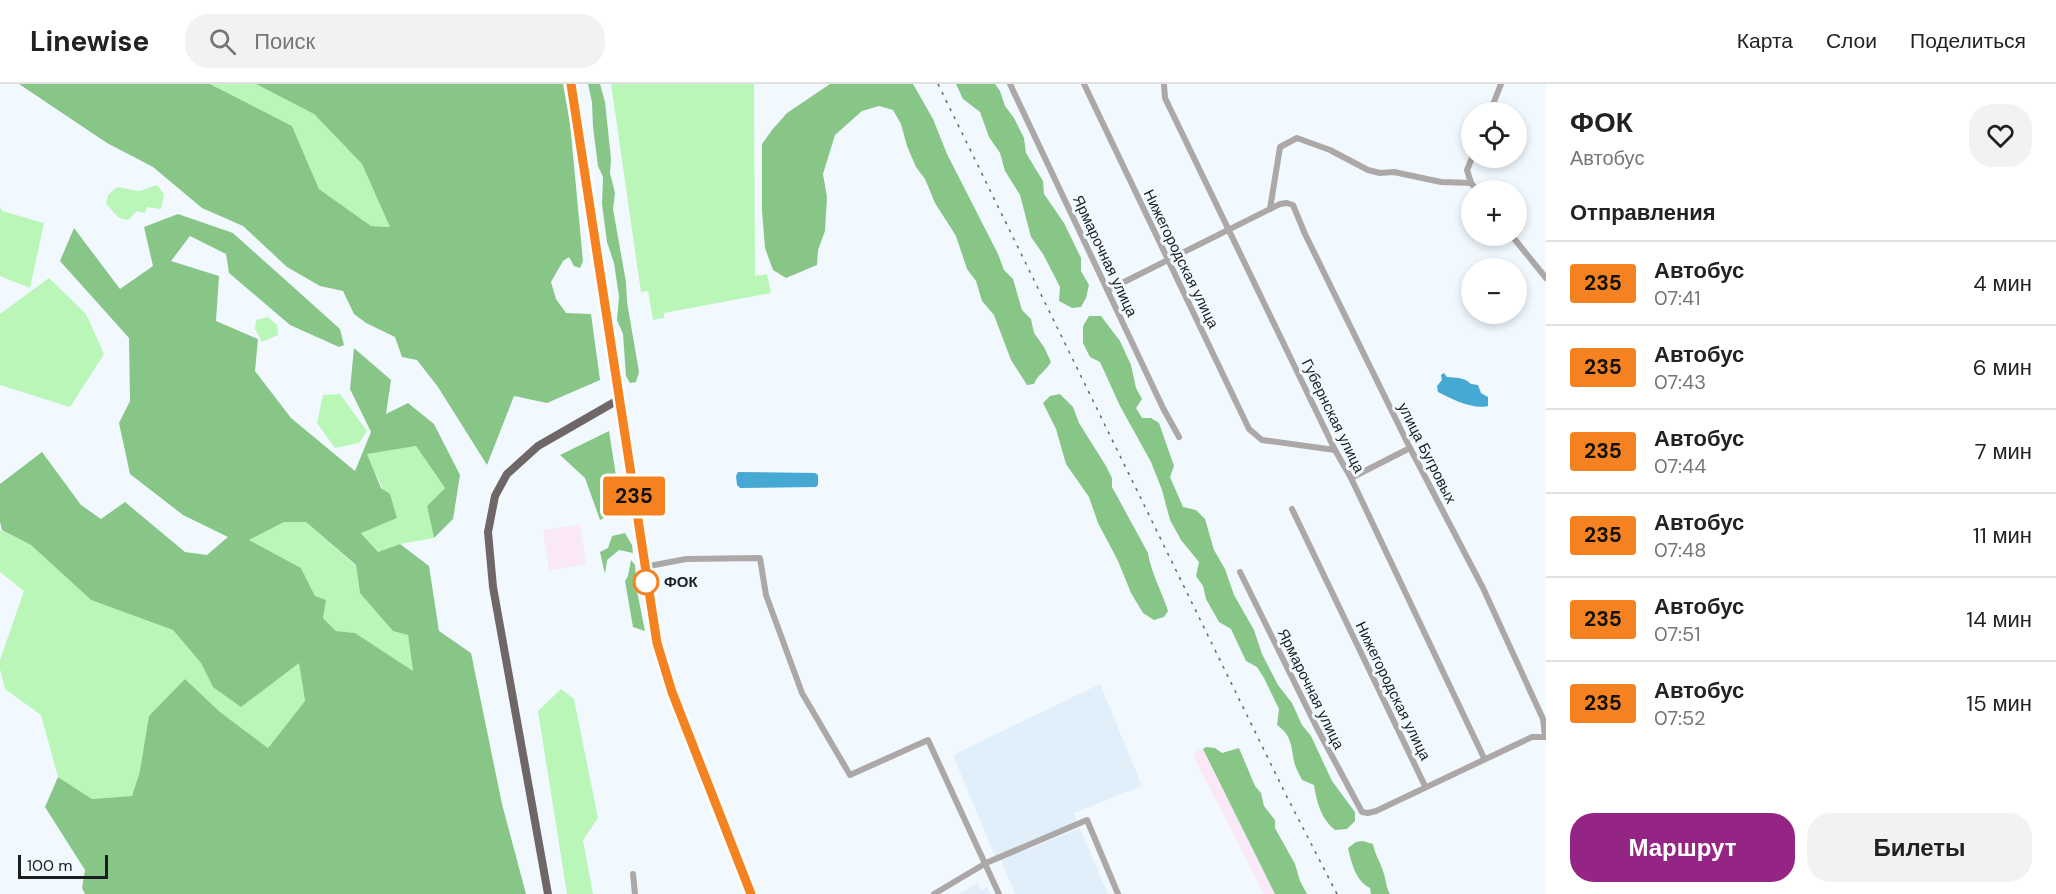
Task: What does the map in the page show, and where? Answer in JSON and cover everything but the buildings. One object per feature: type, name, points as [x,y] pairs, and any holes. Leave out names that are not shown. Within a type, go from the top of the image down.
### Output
[{"type":"main road","points":[[572,84],[651,616],[663,665],[751,894]]},
{"type":"main road","points":[[548,894],[493,587],[488,532],[495,496],[507,474],[538,446],[618,400]]},
{"type":"street","name":"Ярмарочная улица","points":[[1010,84],[1163,408],[1179,437]]},
{"type":"street","name":"Нижегородская улица","points":[[1084,84],[1249,429],[1262,440],[1335,450]]},
{"type":"street","name":"Губернская улица","points":[[1164,84],[1165,98],[1335,450],[1351,478],[1484,758]]},
{"type":"street","points":[[1494,102],[1501,84]]},
{"type":"street","points":[[1108,290],[1270,209],[1280,147],[1297,138],[1330,150],[1374,171],[1394,172],[1441,182],[1461,183]]},
{"type":"street","name":"улица Бугровых","points":[[1270,209],[1280,204],[1293,205],[1410,448],[1488,599],[1543,719],[1546,737]]},
{"type":"street","points":[[1520,246],[1546,278]]},
{"type":"street","points":[[1351,478],[1410,448]]},
{"type":"street","name":"Нижегородская улица","points":[[1292,509],[1425,786]]},
{"type":"street","points":[[644,567],[686,559],[760,558],[766,595],[802,693],[850,775],[928,740],[999,894]]},
{"type":"street","name":"Ярмарочная улица","points":[[1240,572],[1359,809],[1365,813],[1376,811],[1425,786]]},
{"type":"street","points":[[1425,786],[1532,737],[1546,737]]},
{"type":"street","points":[[934,894],[986,863],[1087,820],[1118,894]]},
{"type":"street","points":[[633,874],[635,894]]},
{"type":"shaded area","points":[[580,525],[586,564],[549,570],[543,530]]},
{"type":"shaded area","points":[[1100,684],[1142,786],[1074,813],[1078,823],[995,857],[953,755]]},
{"type":"shaded area","points":[[1198,749],[1203,749],[1275,894],[1264,894],[1193,755]]},
{"type":"shaded area","points":[[1080,828],[1108,894],[1015,894],[1001,860]]},
{"type":"shaded area","points":[[977,883],[981,890],[987,887],[991,894],[959,894]]},
{"type":"green space","points":[[19,84],[210,84],[292,126],[319,189],[371,226],[390,227],[362,164],[314,114],[256,84],[563,84],[570,123],[583,261],[580,268],[574,266],[569,257],[563,261],[551,282],[556,299],[566,313],[591,314],[600,380],[547,403],[514,396],[487,465],[438,387],[417,360],[402,357],[395,337],[366,323],[354,314],[343,291],[320,286],[287,267],[243,226],[202,208],[153,167],[107,143]]},
{"type":"green space","points":[[210,84],[256,84],[314,114],[362,164],[391,227],[371,226],[319,189],[292,126]]},
{"type":"green space","points":[[588,84],[600,84],[605,102],[611,159],[610,173],[615,193],[613,209],[639,372],[636,382],[630,383],[626,376],[623,334],[617,320],[619,297],[614,263],[607,242],[602,204],[603,177],[598,166]]},
{"type":"green space","points":[[611,84],[754,84],[755,276],[767,274],[771,293],[664,313],[664,318],[653,320],[648,291],[641,292]]},
{"type":"green space","points":[[830,84],[913,84],[933,119],[947,154],[1004,270],[1013,279],[1022,310],[1031,319],[1034,333],[1051,362],[1034,384],[1027,385],[1011,360],[994,315],[982,301],[976,281],[967,269],[956,236],[916,167],[901,124],[893,110],[879,106],[862,111],[835,135],[823,174],[827,197],[825,231],[818,250],[817,265],[786,278],[773,270],[765,248],[762,211],[762,144],[787,113]]},
{"type":"green space","points":[[956,84],[995,84],[1000,91],[1005,106],[1024,138],[1026,153],[1043,181],[1044,194],[1064,223],[1081,258],[1081,271],[1089,285],[1081,307],[1072,308],[1059,301],[1060,287],[1043,254],[1031,237],[1020,195],[1005,171],[1000,153],[989,137],[980,112],[963,99]]},
{"type":"green space","points":[[157,185],[164,194],[161,209],[147,207],[145,213],[137,211],[128,220],[119,218],[106,204],[108,195],[117,187],[139,191]]},
{"type":"green space","points":[[0,206],[2,211],[44,223],[30,288],[0,276]]},
{"type":"green space","points":[[178,214],[233,233],[340,329],[344,345],[339,347],[290,325],[229,273],[226,254],[190,236],[171,261],[219,276],[216,321],[258,339],[255,371],[291,418],[355,471],[371,432],[350,389],[354,348],[391,380],[386,414],[408,403],[434,424],[460,475],[453,519],[434,538],[427,506],[445,488],[416,446],[367,454],[381,488],[390,494],[397,518],[361,533],[378,552],[400,544],[429,566],[439,631],[471,653],[502,804],[526,894],[85,894],[82,888],[85,870],[45,807],[58,777],[92,799],[132,796],[140,771],[149,716],[185,679],[220,712],[268,748],[305,701],[299,663],[241,707],[213,687],[201,663],[173,630],[91,600],[31,545],[2,530],[0,484],[42,452],[81,505],[101,519],[125,502],[185,552],[207,555],[228,537],[183,515],[130,474],[119,423],[130,401],[129,338],[60,261],[74,228],[120,289],[153,266],[144,227]],"holes":[[[284,522],[306,522],[356,565],[360,593],[393,631],[408,635],[413,671],[355,633],[336,631],[323,618],[326,600],[315,596],[301,568],[249,540]]]},
{"type":"green space","points":[[49,278],[86,314],[104,354],[70,407],[0,385],[0,314]]},
{"type":"green space","points":[[1089,316],[1101,316],[1120,341],[1142,399],[1136,408],[1142,418],[1151,418],[1159,423],[1174,466],[1170,477],[1183,507],[1196,510],[1205,519],[1214,550],[1225,569],[1234,595],[1254,630],[1262,654],[1278,685],[1292,703],[1302,725],[1311,736],[1332,781],[1355,812],[1355,821],[1347,829],[1335,830],[1323,816],[1314,785],[1302,780],[1295,763],[1290,740],[1277,725],[1279,709],[1264,678],[1257,667],[1246,661],[1231,629],[1219,622],[1206,599],[1203,586],[1196,576],[1199,562],[1181,540],[1170,520],[1151,462],[1120,406],[1100,362],[1090,357],[1083,343],[1083,326]]},
{"type":"green space","points":[[268,317],[277,325],[278,335],[262,342],[255,329],[256,320]]},
{"type":"green space","points":[[340,394],[367,431],[359,443],[335,448],[317,423],[323,395]]},
{"type":"green space","points":[[1060,394],[1073,407],[1079,423],[1106,466],[1112,478],[1112,487],[1148,553],[1168,611],[1164,617],[1154,620],[1143,613],[1098,523],[1089,497],[1066,464],[1056,429],[1043,403],[1050,396]]},
{"type":"green space","points":[[609,431],[621,508],[600,520],[585,478],[560,455]]},
{"type":"green space","points":[[416,446],[445,488],[427,506],[434,538],[400,544],[378,552],[361,532],[397,518],[366,454]]},
{"type":"green space","points":[[284,522],[306,522],[356,566],[360,593],[408,635],[413,672],[355,633],[336,631],[323,618],[301,568],[249,540]]},
{"type":"green space","points":[[0,531],[31,545],[91,600],[173,630],[201,663],[213,687],[299,662],[305,701],[268,748],[220,712],[185,679],[140,771],[132,796],[92,799],[58,777],[41,715],[5,689],[0,660],[24,591],[0,572]]},
{"type":"green space","points":[[625,533],[632,545],[633,553],[619,550],[607,560],[605,574],[600,552],[608,548],[612,536]]},
{"type":"green space","points":[[631,560],[635,565],[637,591],[645,631],[633,627],[625,581]]},
{"type":"green space","points":[[561,689],[574,699],[598,818],[583,840],[593,894],[567,894],[538,711]]},
{"type":"green space","points":[[1215,748],[1222,753],[1239,748],[1255,786],[1261,793],[1264,806],[1275,820],[1275,828],[1295,864],[1307,894],[1275,894],[1203,749]]},
{"type":"green space","points":[[1363,841],[1373,844],[1390,894],[1371,894],[1370,888],[1361,881],[1355,871],[1348,848],[1356,842]]},
{"type":"water","points":[[1444,373],[1447,377],[1463,379],[1478,385],[1481,393],[1488,397],[1488,406],[1469,405],[1438,392],[1437,386]]},
{"type":"water","points":[[738,472],[815,473],[818,475],[818,485],[816,487],[740,488],[737,485]]},
{"type":"railway","points":[[938,84],[1286,795],[1337,894]]},
{"type":"bus line","name":"235","points":[[571,84],[651,616],[672,692],[751,894]]},
{"type":"place","name":"ФОК","points":[[646,582]]}]
